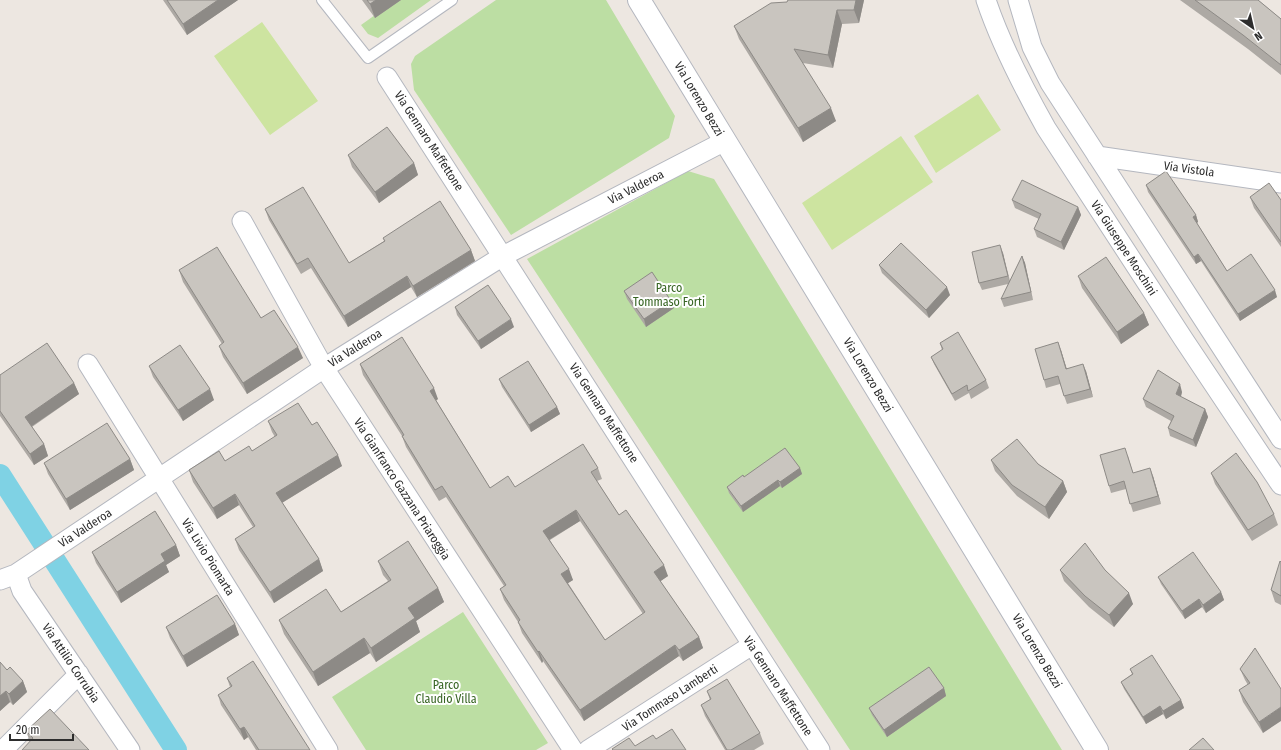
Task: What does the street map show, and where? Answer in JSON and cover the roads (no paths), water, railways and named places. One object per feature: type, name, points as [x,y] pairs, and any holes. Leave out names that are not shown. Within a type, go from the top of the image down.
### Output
[{"type":"street","name":"Via Lorenzo Bezzi","points":[[639,0],[1097,750]]},
{"type":"street","name":"Via Giuseppe Moschini","points":[[986,0],[1007,52],[1027,94],[1051,135],[1184,340],[1281,485]]},
{"type":"street","points":[[1018,0],[1027,36],[1036,58],[1058,96],[1281,439]]},
{"type":"street","name":"Via Gennaro Maffettone","points":[[387,77],[820,750]]},
{"type":"street","name":"Via Valderoa","points":[[8,577],[65,541],[324,368],[503,256],[725,141]]},
{"type":"street","name":"Via Vistola","points":[[1097,156],[1281,183]]},
{"type":"street","name":"Via Gianfranco Gazzana Priaroggia","points":[[242,221],[324,368],[573,750]]},
{"type":"street","name":"Via Livio Piomarta","points":[[88,364],[328,750]]},
{"type":"street","name":"Via Attilio Corrubia","points":[[8,577],[22,591],[130,750]]},
{"type":"street","name":"Via Tommaso Lamberti","points":[[588,750],[752,645]]},
{"type":"street","points":[[3,750],[79,674]]},
{"type":"lane","points":[[322,0],[368,58],[452,0]]},
{"type":"waterway","points":[[0,475],[176,750]]},
{"type":"park label","name":"Parco Tommaso Forti","points":[[669,295]]},
{"type":"park label","name":"Parco Claudio Villa","points":[[446,692]]}]
